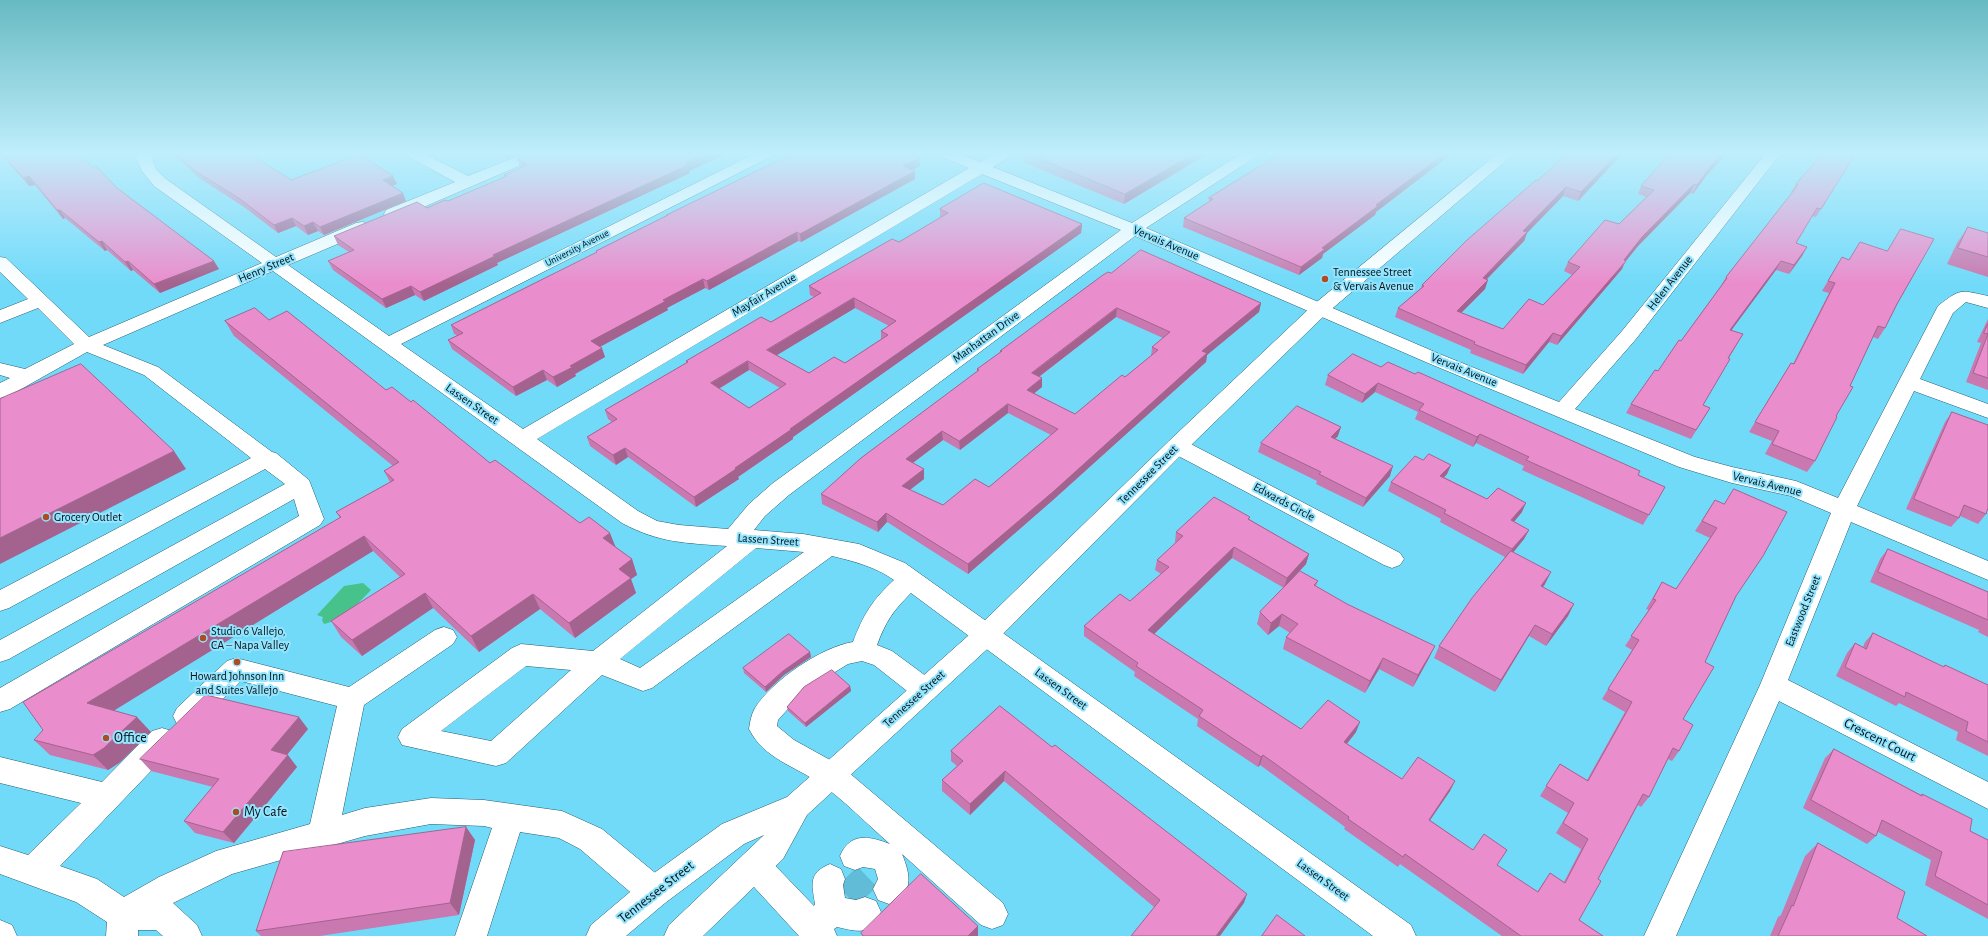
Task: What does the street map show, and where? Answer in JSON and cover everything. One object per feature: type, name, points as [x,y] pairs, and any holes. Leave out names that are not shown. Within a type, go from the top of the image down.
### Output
[{"type":"street","name":"Lassen Street","points":[[179,197],[630,517],[651,528],[679,534],[803,543],[828,547],[859,553],[896,569],[1400,936]]},
{"type":"street","name":"Henry Street","points":[[0,392],[86,345],[433,197]]},
{"type":"street","name":"University Avenue","points":[[387,344],[680,197]]},
{"type":"street","name":"Mayfair Avenue","points":[[522,439],[930,197]]},
{"type":"street","name":"Vervais Avenue","points":[[1053,197],[1562,411],[1687,462],[1732,475],[1796,490],[1988,571]]},
{"type":"street","name":"Manhattan Drive","points":[[598,662],[521,655],[412,737],[496,754],[598,662],[743,538],[757,510],[781,489],[1133,229],[1184,197]]},
{"type":"street","name":"Tennessee Street","points":[[602,936],[654,892],[733,834],[796,806],[987,634],[1177,446],[1320,309],[1453,197]]},
{"type":"street","name":"Helen Avenue","points":[[1562,411],[1629,335],[1739,197]]},
{"type":"street","points":[[0,262],[9,282],[40,300],[86,345],[151,372],[268,458],[301,485],[312,519],[0,701]]},
{"type":"street","name":"Eastwood Street","points":[[1660,936],[1773,685],[1844,509],[1945,310],[1962,296],[1988,302]]},
{"type":"street","points":[[0,317],[40,300]]},
{"type":"street","points":[[0,369],[28,376]]},
{"type":"street","points":[[1908,382],[1988,411]]},
{"type":"street","name":"Edwards Circle","points":[[1177,446],[1392,559]]},
{"type":"street","points":[[0,601],[268,458]]},
{"type":"street","points":[[0,652],[301,485]]},
{"type":"street","points":[[598,662],[643,680],[828,547]]},
{"type":"street","points":[[862,650],[871,627],[885,603],[910,580]]},
{"type":"street","points":[[323,834],[352,699],[444,637]]},
{"type":"street","points":[[925,690],[883,658],[862,650],[842,654],[795,683],[765,716],[763,729],[771,739],[784,749],[830,776],[882,863],[992,914]]},
{"type":"street","points":[[33,872],[106,796],[236,668],[352,699]]},
{"type":"street","name":"Crescent Court","points":[[1773,685],[1988,796]]},
{"type":"street","points":[[0,770],[106,796]]},
{"type":"street","name":"Tennessee Street","points":[[680,936],[772,849],[796,806]]},
{"type":"street","points":[[123,926],[170,888],[227,861],[365,822],[431,811],[484,813],[562,825],[591,838],[654,892]]},
{"type":"street","points":[[471,936],[510,817]]},
{"type":"street","points":[[0,860],[86,890],[123,926]]},
{"type":"street","points":[[754,865],[835,910]]},
{"type":"street","points":[[123,926],[162,914],[186,936]]},
{"type":"shaded area","points":[[363,583],[371,590],[341,621],[335,619],[324,624],[322,620],[323,617],[317,615],[344,586]]},
{"type":"building","points":[[46,197],[129,197],[214,261],[154,284],[128,261],[125,262],[102,241],[99,242],[60,210],[57,210]]},
{"type":"building","points":[[236,197],[394,197],[320,227],[313,222],[304,226],[292,218],[274,225]]},
{"type":"building","points":[[458,197],[619,197],[493,255],[495,256],[420,292],[411,286],[382,299],[328,261],[354,250],[334,236],[417,202],[427,208],[445,200],[448,201]]},
{"type":"building","points":[[705,197],[868,197],[800,234],[797,232],[707,281],[703,279],[663,300],[666,301],[591,341],[602,348],[570,366],[573,367],[553,377],[543,370],[513,387],[448,340],[463,333],[451,325],[597,252],[596,251]]},
{"type":"building","points":[[961,197],[1017,197],[1082,224],[790,429],[792,429],[735,468],[736,469],[694,497],[625,448],[613,455],[587,437],[617,419],[605,410],[688,362],[686,361],[761,317],[771,322],[821,293],[809,286],[892,239],[899,242],[948,213],[940,209]],"holes":[[[854,298],[896,321],[881,331],[888,335],[845,363],[834,357],[809,373],[767,350]],[[748,361],[786,384],[749,408],[711,383]]]},
{"type":"building","points":[[1211,197],[1387,197],[1376,205],[1378,206],[1322,248],[1325,249],[1301,267],[1184,218],[1213,199],[1209,198]]},
{"type":"building","points":[[1517,197],[1557,197],[1523,231],[1527,232],[1483,278],[1488,280],[1457,311],[1503,329],[1529,299],[1543,305],[1580,267],[1568,262],[1605,220],[1619,224],[1647,197],[1682,197],[1642,237],[1624,260],[1626,261],[1561,336],[1553,333],[1526,365],[1474,344],[1475,342],[1398,308],[1424,286],[1422,285],[1467,240]]},
{"type":"building","points":[[1789,197],[1829,197],[1821,209],[1817,208],[1796,243],[1807,247],[1794,265],[1781,261],[1730,330],[1743,334],[1728,358],[1730,359],[1703,405],[1710,408],[1696,430],[1631,404],[1655,370],[1658,371],[1679,340],[1681,341],[1727,278],[1726,277]]},
{"type":"building","points":[[1968,227],[1988,233],[1988,257],[1958,248]]},
{"type":"building","points":[[1901,229],[1934,239],[1885,328],[1878,326],[1850,386],[1853,387],[1836,416],[1837,417],[1815,461],[1772,444],[1779,431],[1755,422],[1791,363],[1794,364],[1835,283],[1828,281],[1842,257],[1849,260],[1860,242],[1887,251]]},
{"type":"building","points":[[1141,250],[1261,303],[1202,351],[1207,353],[1054,491],[968,564],[886,513],[877,522],[821,494],[861,458],[979,370],[977,369],[1002,351],[1000,351],[1103,275],[1108,272],[1111,273]],"holes":[[[1117,308],[1170,332],[1152,347],[1158,350],[1125,377],[1122,375],[1075,414],[1027,390],[1042,378],[1032,373]],[[1008,404],[1058,429],[989,487],[975,479],[943,505],[902,486],[924,469],[906,459],[942,431],[959,441]]]},
{"type":"building","points":[[255,308],[269,320],[287,311],[386,390],[392,387],[411,402],[413,400],[490,463],[495,460],[580,523],[589,517],[610,533],[603,538],[632,559],[619,569],[631,578],[569,623],[533,594],[471,636],[425,593],[352,640],[331,621],[405,574],[364,536],[87,703],[137,717],[104,748],[93,755],[34,740],[43,730],[23,702],[341,517],[336,512],[394,480],[384,471],[399,462],[225,321]]},
{"type":"building","points":[[1988,324],[1988,334],[1984,333]]},
{"type":"building","points":[[1988,334],[1988,378],[1973,373]]},
{"type":"building","points":[[1353,354],[1381,367],[1388,362],[1415,374],[1418,372],[1640,471],[1638,475],[1665,487],[1649,515],[1526,460],[1529,457],[1480,434],[1477,437],[1419,410],[1424,404],[1378,383],[1365,394],[1328,375]]},
{"type":"building","name":"Grocery Outlet","points":[[81,364],[174,451],[0,538],[0,399]]},
{"type":"building","points":[[1297,406],[1341,427],[1331,437],[1393,466],[1366,498],[1319,474],[1321,472],[1261,443]]},
{"type":"building","points":[[1952,412],[1988,425],[1988,508],[1986,514],[1964,505],[1959,518],[1914,499]]},
{"type":"building","points":[[1429,454],[1451,465],[1440,476],[1487,499],[1498,488],[1526,503],[1511,520],[1529,530],[1512,549],[1444,513],[1446,510],[1391,482],[1415,456],[1423,460]]},
{"type":"building","points":[[1734,489],[1787,512],[1763,556],[1736,596],[1705,662],[1714,667],[1683,719],[1693,725],[1679,751],[1673,748],[1649,797],[1643,794],[1598,879],[1601,881],[1579,920],[1603,936],[1521,936],[1405,854],[1403,857],[1348,819],[1349,817],[1263,755],[1261,757],[1199,716],[1203,710],[1136,666],[1138,663],[1084,626],[1120,594],[1130,601],[1169,567],[1157,560],[1183,536],[1176,532],[1214,497],[1250,517],[1248,519],[1309,554],[1287,578],[1234,547],[1148,630],[1301,729],[1328,700],[1360,722],[1344,742],[1402,779],[1418,757],[1455,781],[1429,820],[1473,850],[1484,834],[1507,850],[1497,865],[1538,892],[1550,873],[1565,883],[1588,839],[1563,823],[1574,803],[1546,786],[1560,764],[1588,781],[1632,702],[1608,689],[1639,640],[1631,636],[1656,600],[1653,599],[1662,582],[1676,589],[1717,528],[1702,521],[1715,500],[1724,504]]},
{"type":"building","points":[[1888,549],[1988,592],[1988,620],[1878,572]]},
{"type":"building","points":[[1511,551],[1551,572],[1541,586],[1574,604],[1552,634],[1535,625],[1501,680],[1439,646],[1472,598]]},
{"type":"building","points":[[1300,571],[1318,581],[1314,585],[1347,604],[1435,646],[1418,675],[1383,658],[1370,681],[1286,637],[1298,624],[1282,614],[1271,623],[1260,612]]},
{"type":"building","points":[[1873,633],[1944,667],[1945,665],[1988,685],[1988,742],[1966,731],[1968,722],[1906,692],[1905,697],[1845,667],[1855,643],[1866,649]]},
{"type":"building","points":[[789,634],[810,652],[783,671],[765,687],[743,668]]},
{"type":"building","points":[[832,670],[850,686],[805,723],[787,707],[804,687]]},
{"type":"building","points":[[206,695],[299,717],[271,750],[288,755],[223,832],[184,821],[219,779],[140,759]]},
{"type":"building","points":[[1000,706],[1052,747],[1055,745],[1247,894],[1216,936],[1131,936],[1160,900],[1005,771],[970,804],[942,780],[963,761],[951,751]]},
{"type":"building","points":[[1834,749],[1922,796],[1922,794],[1972,819],[1970,831],[1988,840],[1988,905],[1935,876],[1942,852],[1882,820],[1876,836],[1811,800]]},
{"type":"building","points":[[466,827],[450,903],[256,931],[283,852]]},
{"type":"building","points":[[1818,843],[1905,892],[1897,918],[1927,936],[1778,936],[1792,905],[1793,906]]},
{"type":"building","points":[[921,874],[978,926],[968,936],[863,936],[861,933]]},
{"type":"building","points":[[1277,915],[1305,936],[1262,936]]},
{"type":"tunnel","points":[[847,896],[872,872]]},
{"type":"place","name":"Tennessee Street & Vervais Avenue","points":[[1325,279]]},
{"type":"place","name":"Grocery Outlet","points":[[46,517]]},
{"type":"place","name":"Studio 6 Vallejo, CA – Napa Valley","points":[[203,638]]},
{"type":"place","name":"Howard Johnson Inn and Suites Vallejo","points":[[237,662]]},
{"type":"place","name":"Office","points":[[106,738]]},
{"type":"place","name":"My Cafe","points":[[236,812]]}]
